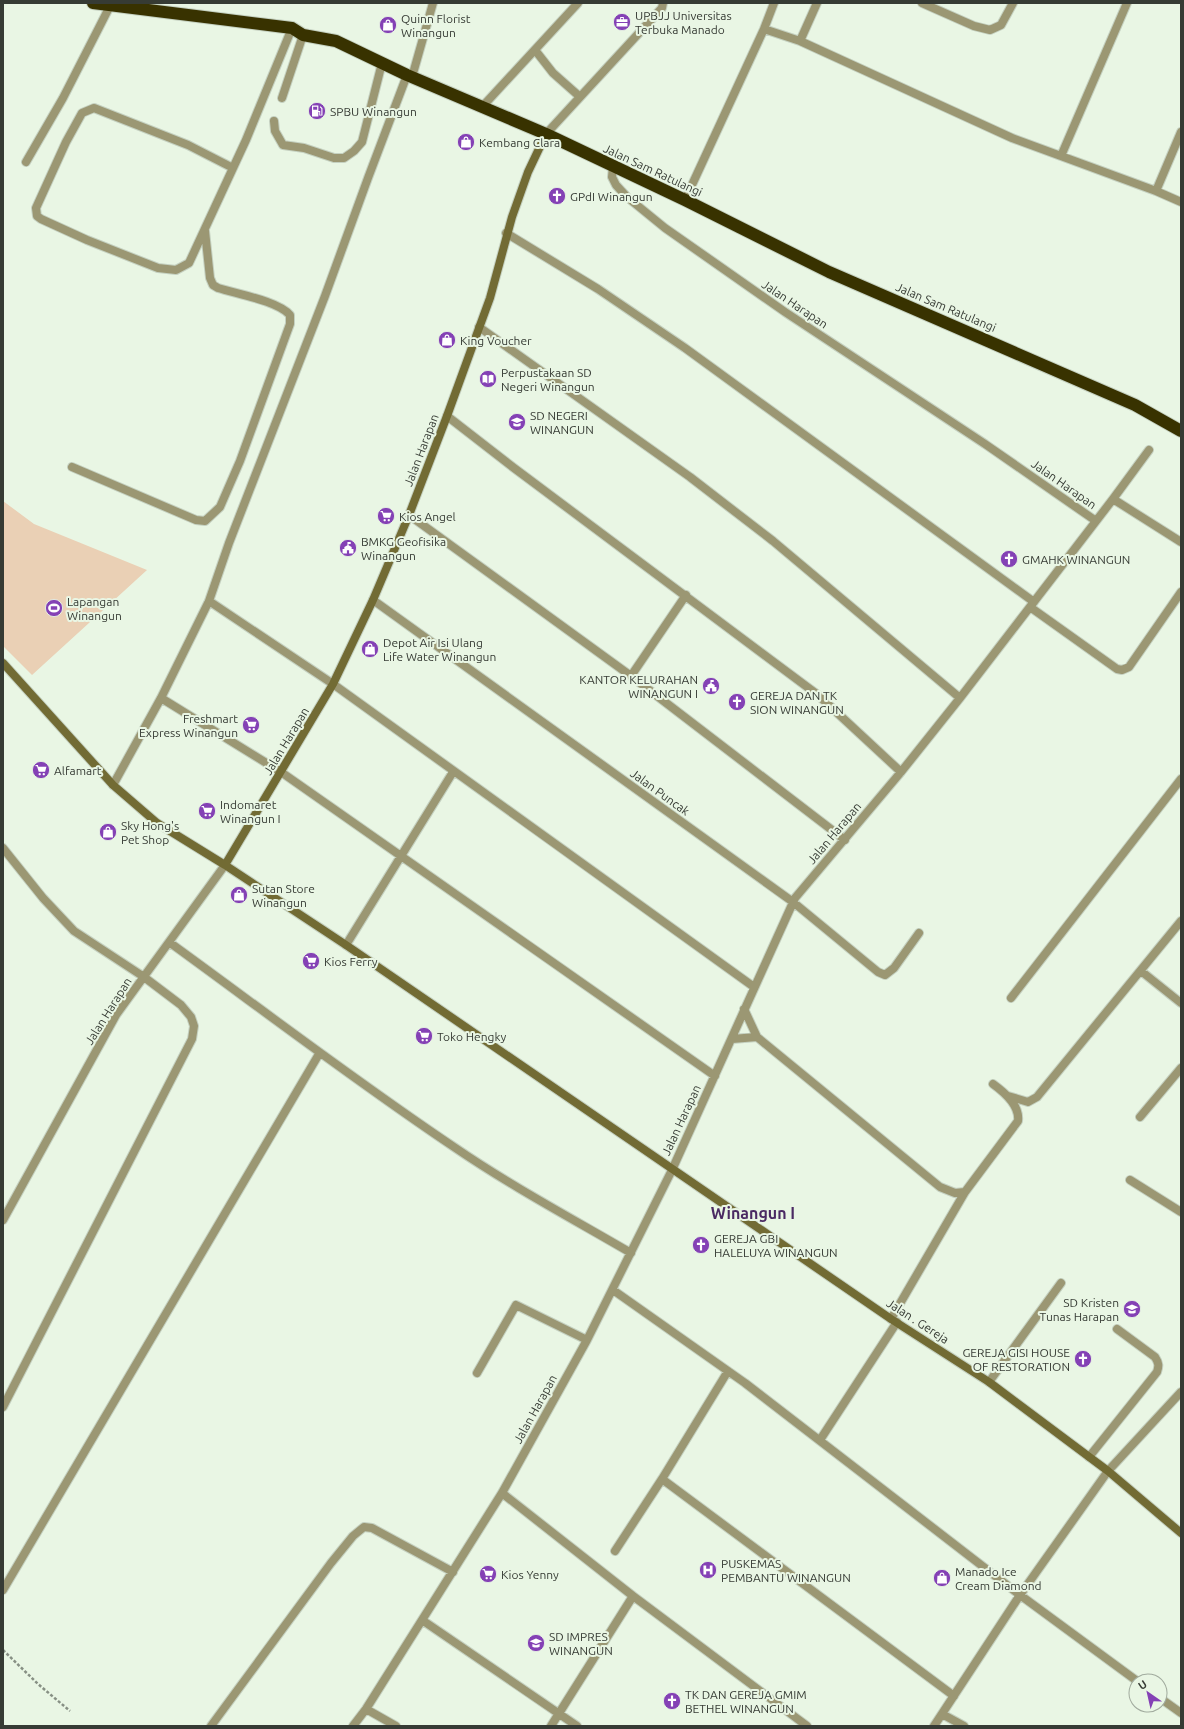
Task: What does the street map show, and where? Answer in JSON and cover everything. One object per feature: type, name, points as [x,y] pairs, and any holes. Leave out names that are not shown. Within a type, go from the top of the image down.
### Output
[{"type":"highway","name":"Jalan Sam Ratulangi","points":[[93,3],[292,28],[303,35],[336,41],[410,76],[546,134],[829,272],[1135,405],[1181,431]]},
{"type":"street","points":[[113,785],[161,698],[209,601],[232,536],[325,296],[368,178],[410,76],[433,3]]},
{"type":"street","points":[[482,107],[578,3]]},
{"type":"street","points":[[546,134],[662,8],[663,3]]},
{"type":"street","points":[[684,200],[764,29],[774,3]]},
{"type":"street","points":[[800,41],[817,3]]},
{"type":"street","points":[[922,3],[974,26],[990,30],[1001,25],[1013,3]]},
{"type":"street","points":[[1062,156],[1126,3]]},
{"type":"street","points":[[26,162],[63,98],[110,6]]},
{"type":"street","points":[[233,168],[188,145],[94,108],[82,113],[66,142],[36,208],[37,216],[87,240],[158,268],[170,270],[183,267],[189,263],[246,140],[292,28]]},
{"type":"street","points":[[764,29],[800,41],[1012,138],[1156,191],[1181,202]]},
{"type":"street","points":[[282,98],[303,35]]},
{"type":"street","points":[[535,50],[553,72],[580,96]]},
{"type":"street","points":[[274,121],[275,131],[283,145],[304,148],[334,158],[344,158],[354,151],[362,142],[382,63]]},
{"type":"street","points":[[1156,191],[1181,132]]},
{"type":"street","name":"Jalan Harapan","points":[[3,1220],[116,1015],[225,864],[333,684],[373,600],[409,515],[490,298],[506,233],[528,172],[546,134]]},
{"type":"street","name":"Jalan Harapan","points":[[353,1726],[366,1709],[502,1493],[587,1340],[672,1170],[793,902],[960,698],[1096,521],[986,444],[785,312],[665,228],[627,197],[616,185],[612,177],[613,166]]},
{"type":"street","points":[[72,467],[196,520],[205,521],[220,507],[240,460],[290,324],[290,315],[286,310],[271,304],[218,288],[213,285],[210,278],[205,231]]},
{"type":"street","points":[[506,233],[598,289],[685,348],[1117,669],[1122,670],[1129,667],[1181,592]]},
{"type":"street","points":[[479,327],[690,477],[795,559],[960,698]]},
{"type":"street","points":[[447,416],[514,468],[818,695],[900,772]]},
{"type":"street","points":[[1096,521],[1149,450]]},
{"type":"street","points":[[1113,499],[1181,542]]},
{"type":"street","points":[[409,515],[631,676],[845,840]]},
{"type":"street","points":[[631,676],[686,595]]},
{"type":"street","name":"Jalan Puncak","points":[[373,600],[793,902],[846,947],[882,974],[885,975],[894,968],[919,934]]},
{"type":"street","points":[[209,601],[333,684],[453,772],[754,987]]},
{"type":"street","name":"Jalan . Gereja","points":[[3,663],[113,785],[157,823],[225,864],[346,945],[894,1321],[989,1382],[1108,1471],[1181,1533]]},
{"type":"street","points":[[161,698],[281,772],[715,1076]]},
{"type":"street","points":[[346,945],[453,772]]},
{"type":"street","points":[[1011,998],[1181,779]]},
{"type":"street","points":[[3,848],[43,898],[74,931],[144,977],[181,1005],[191,1017],[194,1026],[192,1039],[3,1407]]},
{"type":"street","points":[[1008,1096],[1028,1102],[1037,1097],[1181,921]]},
{"type":"street","points":[[170,942],[319,1054],[473,1160],[516,1187],[631,1253]]},
{"type":"street","points":[[1141,971],[1181,1003]]},
{"type":"street","points":[[744,1009],[757,1037],[940,1187],[955,1193],[964,1192]]},
{"type":"street","points":[[732,1039],[757,1037]]},
{"type":"street","points":[[3,1590],[319,1054]]},
{"type":"street","points":[[1140,1117],[1181,1068]]},
{"type":"street","points":[[820,1440],[894,1321],[964,1192],[1018,1121],[1019,1115],[1008,1096],[993,1084]]},
{"type":"street","points":[[1130,1180],[1181,1212]]},
{"type":"street","points":[[989,1382],[1061,1284]]},
{"type":"street","points":[[613,1290],[728,1371],[820,1440],[1020,1595],[1128,1674]]},
{"type":"street","points":[[476,1373],[516,1305],[587,1340]]},
{"type":"street","points":[[1089,1457],[1157,1372],[1159,1367],[1155,1357],[1117,1329]]},
{"type":"street","points":[[615,1551],[662,1479],[728,1371]]},
{"type":"street","points":[[934,1726],[1020,1595],[1108,1471],[1181,1392]]},
{"type":"street","points":[[662,1479],[954,1696]]},
{"type":"street","points":[[502,1493],[633,1596],[807,1726]]},
{"type":"street","points":[[211,1726],[331,1563],[353,1536],[364,1527],[372,1528],[453,1572]]},
{"type":"street","points":[[551,1726],[633,1596]]},
{"type":"street","points":[[422,1620],[577,1726]]},
{"type":"street","points":[[1168,1704],[1181,1713]]},
{"type":"street","points":[[366,1709],[396,1726]]},
{"type":"street","points":[[942,1714],[964,1726]]},
{"type":"path","points":[[3,1650],[38,1684],[70,1711]]},
{"type":"shaded area","name":"Lapangan Winangun","points":[[3,501],[34,524],[147,570],[32,675],[3,646]]},
{"type":"place","name":"UPBJJ Universitas Terbuka Manado","points":[[622,22]]},
{"type":"place","name":"Quinn Florist Winangun","points":[[388,25]]},
{"type":"place","name":"SPBU Winangun","points":[[317,111]]},
{"type":"place","name":"Kembang Clara","points":[[466,142]]},
{"type":"place","name":"GPdI Winangun","points":[[557,196]]},
{"type":"place","name":"King Voucher","points":[[447,340]]},
{"type":"place","name":"Perpustakaan SD Negeri Winangun","points":[[488,379]]},
{"type":"place","name":"SD NEGERI WINANGUN","points":[[517,422]]},
{"type":"place","name":"Kios Angel","points":[[386,516]]},
{"type":"place","name":"BMKG Geofisika Winangun","points":[[348,548]]},
{"type":"place","name":"GMAHK WINANGUN","points":[[1009,559]]},
{"type":"place","name":"Lapangan Winangun","points":[[54,608]]},
{"type":"place","name":"Depot Air Isi Ulang Life Water Winangun","points":[[370,649]]},
{"type":"place","name":"KANTOR KELURAHAN WINANGUN I","points":[[711,686]]},
{"type":"place","name":"GEREJA DAN TK SION WINANGUN","points":[[737,702]]},
{"type":"place","name":"Freshmart Express Winangun","points":[[251,725]]},
{"type":"place","name":"Alfamart","points":[[41,770]]},
{"type":"place","name":"Indomaret Winangun I","points":[[207,811]]},
{"type":"place","name":"Sky Hong's Pet Shop","points":[[108,832]]},
{"type":"place","name":"Sutan Store Winangun","points":[[239,895]]},
{"type":"place","name":"Kios Ferry","points":[[311,961]]},
{"type":"place","name":"Toko Hengky","points":[[424,1036]]},
{"type":"place","name":"GEREJA GBI HALELUYA WINANGUN","points":[[701,1245]]},
{"type":"place","name":"SD Kristen Tunas Harapan","points":[[1132,1309]]},
{"type":"place","name":"GEREJA GISI HOUSE OF RESTORATION","points":[[1083,1359]]},
{"type":"place","name":"PUSKEMAS PEMBANTU WINANGUN","points":[[708,1570]]},
{"type":"place","name":"Kios Yenny","points":[[488,1574]]},
{"type":"place","name":"Manado Ice Cream Diamond","points":[[942,1578]]},
{"type":"place","name":"SD IMPRES WINANGUN","points":[[536,1643]]},
{"type":"place","name":"TK DAN GEREJA GMIM BETHEL WINANGUN","points":[[672,1701]]},
{"type":"district","name":"Winangun I","points":[[753,1213]]}]
